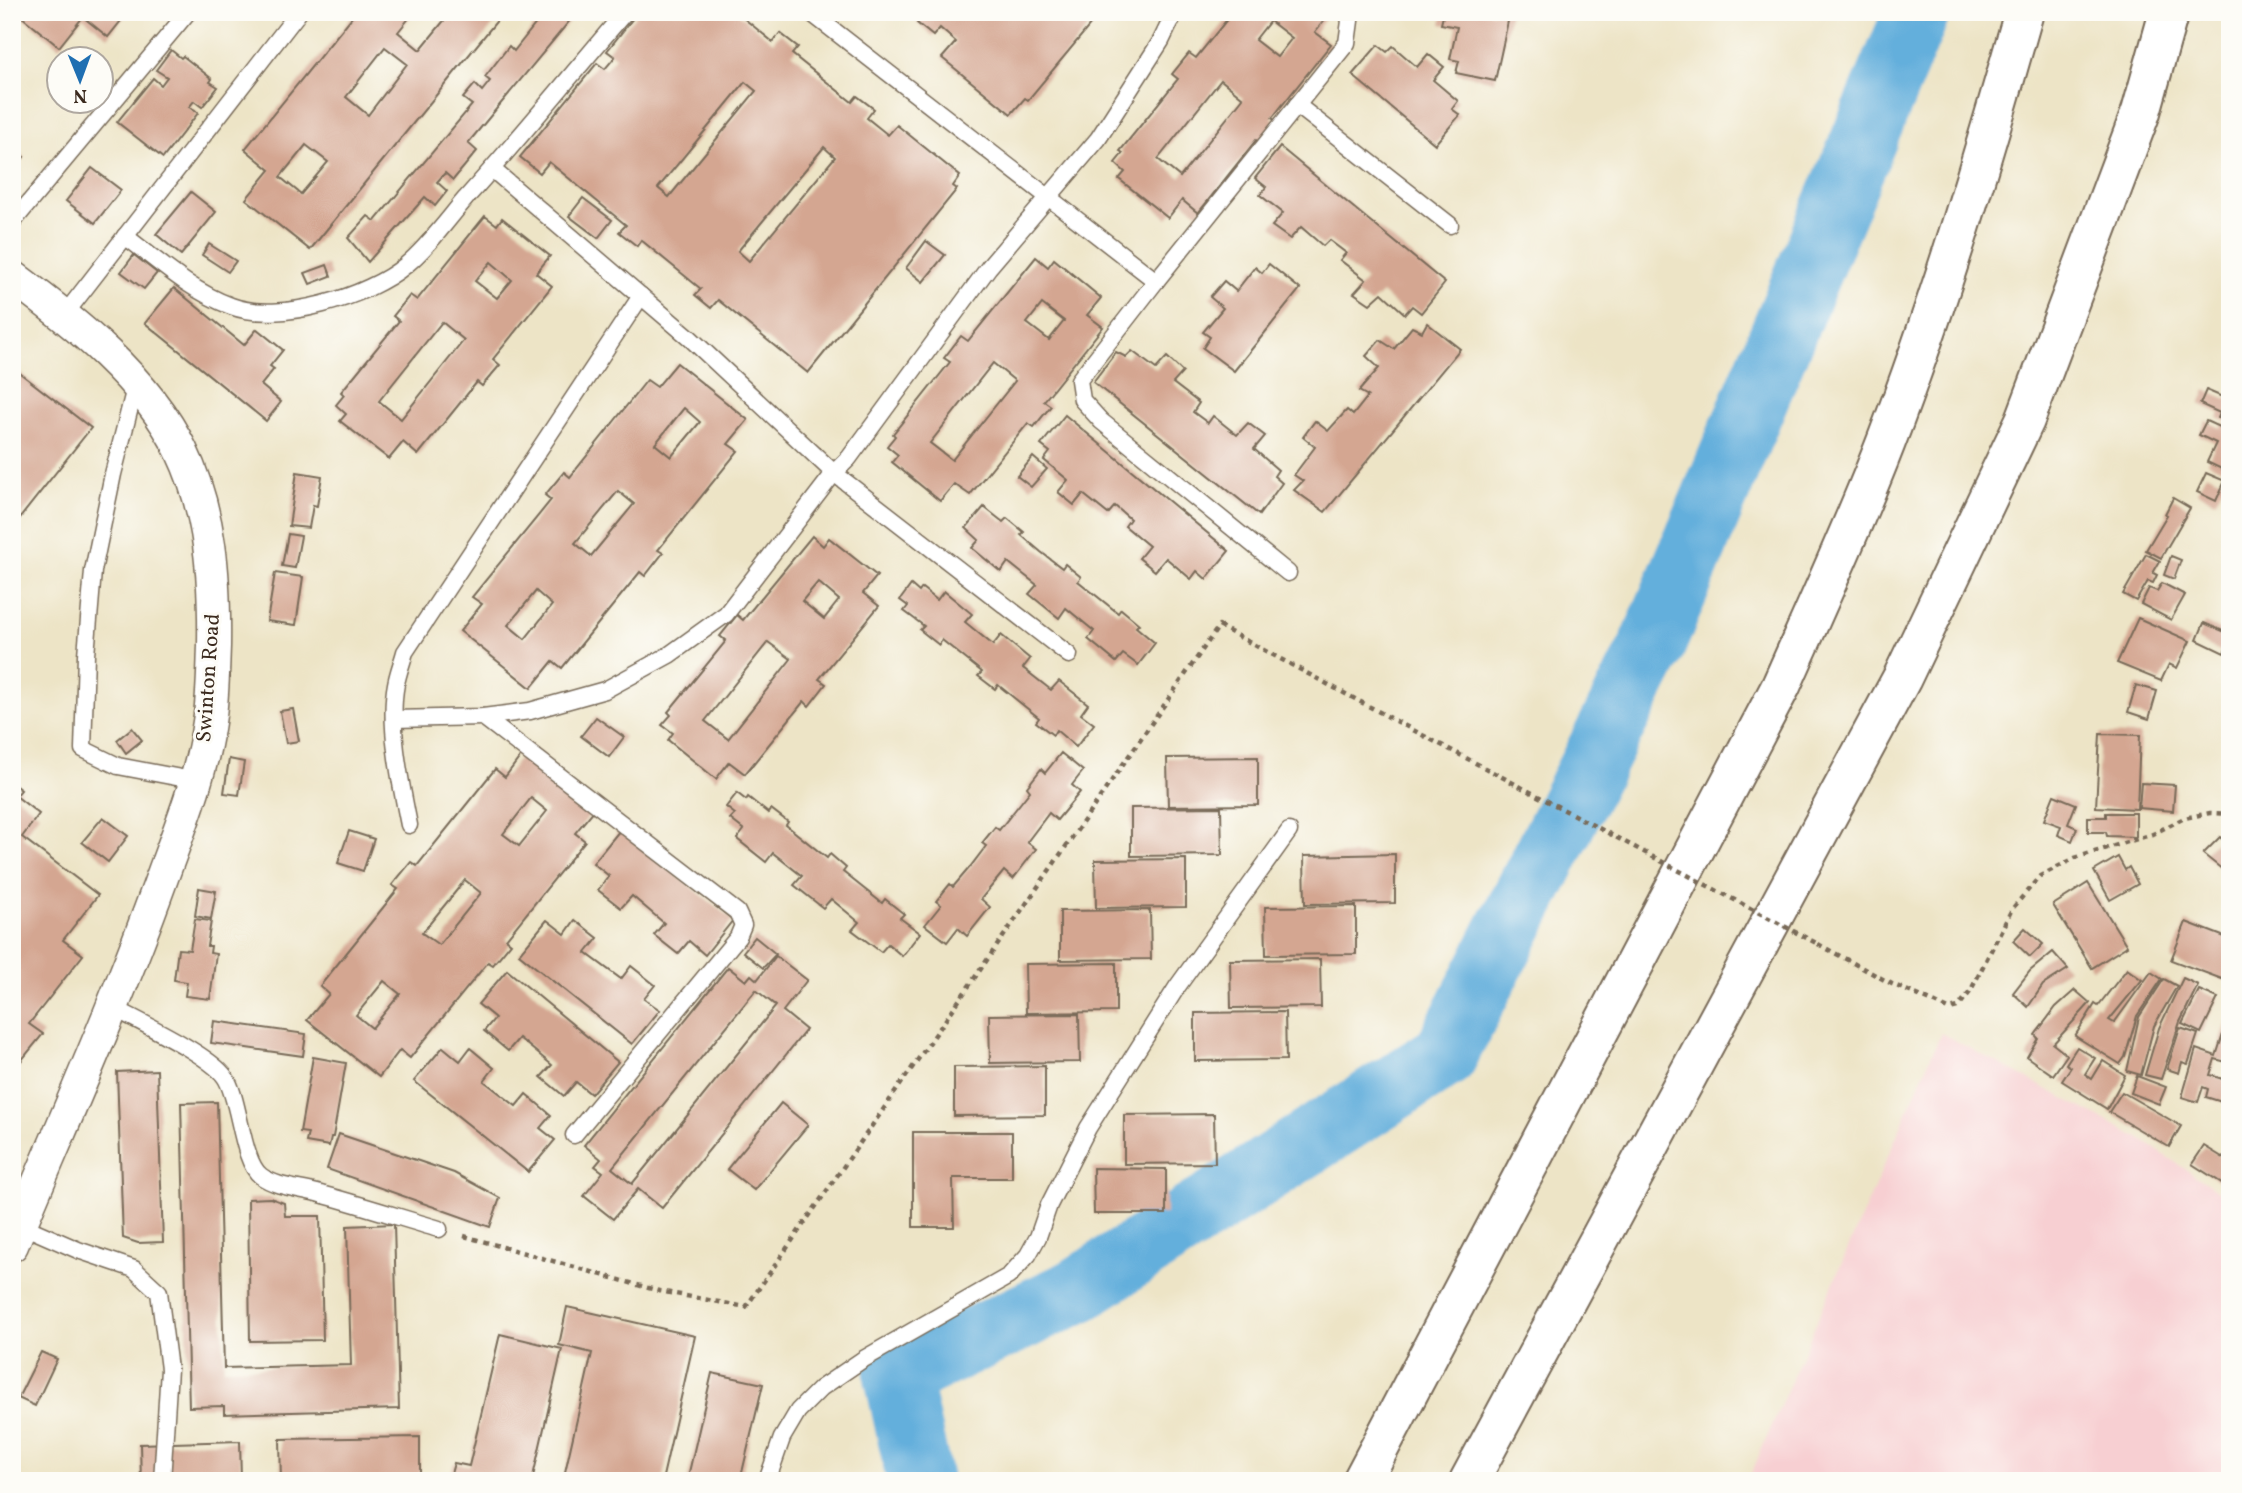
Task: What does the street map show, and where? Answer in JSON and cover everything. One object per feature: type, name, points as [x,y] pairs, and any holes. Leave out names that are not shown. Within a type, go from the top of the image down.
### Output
[{"type":"highway","points":[[1362,1481],[1781,686],[1886,442],[1933,312],[1978,176],[2024,12]]},
{"type":"highway","points":[[1469,1481],[1902,678],[2025,420],[2141,112],[2168,12]]},
{"type":"street","name":"Swinton Road","points":[[12,276],[65,314],[108,354],[136,384],[180,447],[198,488],[209,539],[215,592],[210,720],[197,781],[136,951],[16,1235]]},
{"type":"lane","points":[[12,223],[188,12]]},
{"type":"lane","points":[[65,314],[299,12]]},
{"type":"lane","points":[[125,236],[188,285],[232,307],[264,312],[345,299],[378,284],[407,265],[625,12]]},
{"type":"lane","points":[[810,12],[1156,281]]},
{"type":"lane","points":[[394,719],[484,717],[530,711],[605,690],[669,655],[726,614],[849,458],[989,267],[1098,139],[1161,41],[1175,12]]},
{"type":"lane","points":[[1288,573],[1101,421],[1082,400],[1080,380],[1156,281],[1348,43],[1350,21],[1347,12]]},
{"type":"lane","points":[[1297,105],[1450,225]]},
{"type":"lane","points":[[492,169],[689,337],[834,474],[1069,655]]},
{"type":"lane","points":[[409,825],[399,772],[394,719],[395,685],[405,652],[641,296]]},
{"type":"lane","points":[[136,384],[113,474],[93,570],[86,655],[83,749],[118,766],[197,781]]},
{"type":"lane","points":[[484,717],[737,912],[743,925],[738,937],[574,1135]]},
{"type":"lane","points":[[767,1481],[782,1438],[798,1411],[821,1388],[862,1360],[1009,1276],[1028,1255],[1038,1237],[1049,1205],[1088,1128],[1177,987],[1289,831]]},
{"type":"lane","points":[[112,1007],[181,1045],[226,1078],[250,1158],[258,1175],[275,1184],[439,1229]]},
{"type":"lane","points":[[16,1235],[78,1250],[134,1269],[159,1292],[169,1369],[162,1481]]},
{"type":"path","points":[[439,1229],[659,1291],[746,1307],[1219,626],[1892,984],[1949,1009],[1958,1007],[1970,992],[2012,909],[2040,876],[2075,858],[2153,834],[2184,818],[2210,813],[2230,814]]},
{"type":"shaded area","points":[[1941,1033],[2139,1138],[2230,1199],[2230,1481],[1748,1481]]},
{"type":"building","points":[[16,12],[128,12],[108,37],[83,17],[58,46]]},
{"type":"building","points":[[356,12],[414,12],[398,32],[420,50],[451,12],[504,12],[310,250],[246,199],[270,170],[245,149]],"holes":[[[385,47],[407,64],[368,115],[346,97]],[[306,145],[328,162],[301,194],[280,177]]]},
{"type":"building","points":[[545,12],[577,12],[468,143],[477,151],[453,180],[445,173],[437,182],[447,191],[435,206],[425,197],[368,262],[348,238],[368,216],[375,221],[472,105],[463,98],[475,84],[482,91],[490,81],[485,77],[509,46],[514,51]]},
{"type":"building","points":[[638,12],[736,12],[773,42],[780,33],[798,47],[792,54],[852,102],[857,96],[874,109],[867,118],[888,135],[897,125],[960,176],[953,186],[957,189],[808,373],[718,300],[711,308],[695,295],[701,289],[641,240],[637,246],[619,232],[626,225],[549,162],[540,173],[520,157],[597,63],[605,69],[615,57],[607,51]],"holes":[[[745,82],[756,91],[669,197],[658,188]],[[824,147],[835,157],[749,261],[738,251]]]},
{"type":"building","points":[[916,12],[1101,12],[1028,100],[1025,98],[1011,114],[942,58],[956,42],[940,28],[933,36],[917,23],[922,17]]},
{"type":"building","points":[[1233,12],[1329,14],[1315,32],[1331,44],[1272,118],[1278,123],[1262,144],[1256,140],[1198,213],[1182,200],[1168,218],[1119,179],[1125,172],[1115,163],[1123,153],[1120,151],[1178,79],[1172,74],[1189,53],[1196,58]],"holes":[[[1270,21],[1292,38],[1277,57],[1255,40]],[[1221,80],[1243,98],[1180,177],[1158,159]]]},
{"type":"building","points":[[1444,12],[1510,12],[1495,81],[1456,73],[1459,61],[1450,59],[1457,27],[1441,24]]},
{"type":"building","points":[[1378,45],[1387,52],[1393,46],[1417,67],[1428,54],[1444,67],[1433,80],[1458,101],[1452,109],[1460,115],[1435,144],[1352,75]]},
{"type":"building","points":[[171,50],[181,58],[183,56],[218,87],[202,107],[194,101],[189,107],[198,113],[163,158],[117,122],[153,78],[161,85],[167,77],[156,70]]},
{"type":"building","points":[[12,147],[24,157],[12,172]]},
{"type":"building","points":[[1280,147],[1445,283],[1421,313],[1412,306],[1405,314],[1382,293],[1370,304],[1354,293],[1366,280],[1340,260],[1346,253],[1329,240],[1323,246],[1301,227],[1290,239],[1272,226],[1283,213],[1260,195],[1266,187],[1255,178]]},
{"type":"building","points":[[92,168],[121,190],[95,223],[66,201]]},
{"type":"building","points":[[191,192],[216,212],[181,255],[156,234]]},
{"type":"building","points":[[583,198],[612,220],[598,238],[569,216]]},
{"type":"building","points":[[485,216],[497,225],[502,218],[550,256],[536,273],[552,286],[493,359],[500,365],[482,386],[477,382],[418,455],[403,442],[389,459],[340,421],[346,414],[336,405],[344,395],[341,392],[399,321],[393,316],[410,295],[417,300]],"holes":[[[491,262],[512,280],[497,298],[475,281]],[[442,322],[464,340],[401,419],[379,401]]]},
{"type":"building","points":[[926,241],[945,255],[923,282],[906,268]]},
{"type":"building","points":[[209,244],[236,261],[228,272],[202,255]]},
{"type":"building","points":[[134,255],[157,273],[144,289],[121,272]]},
{"type":"building","points":[[1036,257],[1048,267],[1054,259],[1101,298],[1087,315],[1103,327],[1044,401],[1051,406],[1034,427],[1028,423],[970,495],[954,484],[940,501],[892,462],[898,455],[887,446],[895,436],[893,434],[950,362],[944,358],[961,336],[968,341]],"holes":[[[1042,304],[1064,321],[1049,340],[1027,323]],[[993,363],[1015,381],[952,460],[930,443]]]},
{"type":"building","points":[[1269,264],[1300,289],[1234,371],[1203,348],[1210,337],[1203,332],[1223,308],[1210,297],[1224,281],[1236,291],[1255,267],[1262,273]]},
{"type":"building","points":[[327,265],[331,276],[310,284],[305,273]]},
{"type":"building","points":[[174,288],[244,345],[257,329],[283,350],[270,366],[274,369],[261,385],[281,402],[266,421],[145,323]]},
{"type":"building","points":[[1427,323],[1460,349],[1325,512],[1294,490],[1303,481],[1294,475],[1315,447],[1303,437],[1315,421],[1328,431],[1347,410],[1353,415],[1368,396],[1359,391],[1379,368],[1366,356],[1380,340],[1394,349],[1412,327],[1422,332]]},
{"type":"building","points":[[1132,351],[1156,369],[1167,357],[1183,372],[1173,383],[1199,403],[1193,412],[1208,423],[1213,416],[1237,435],[1248,423],[1265,436],[1254,449],[1278,470],[1274,476],[1282,483],[1259,515],[1093,382],[1116,352],[1126,357]]},
{"type":"building","points":[[677,363],[748,420],[728,444],[738,451],[658,550],[663,553],[645,576],[640,572],[562,668],[553,661],[531,688],[460,631],[482,604],[472,597],[551,500],[545,495],[564,472],[570,477],[647,380],[657,387]],"holes":[[[684,408],[700,422],[671,457],[655,444]],[[618,491],[634,504],[591,556],[575,543]],[[536,591],[552,605],[525,639],[508,625]]]},
{"type":"building","points":[[12,367],[91,428],[12,528]]},
{"type":"building","points":[[2206,390],[2227,399],[2230,393],[2230,423],[2218,418],[2220,413],[2200,404]]},
{"type":"building","points":[[1065,415],[1229,551],[1206,579],[1197,571],[1191,579],[1166,558],[1155,571],[1139,558],[1149,546],[1125,526],[1130,519],[1115,506],[1108,514],[1083,494],[1074,505],[1058,492],[1068,480],[1044,460],[1050,452],[1041,445]]},
{"type":"building","points":[[2206,421],[2221,428],[2223,423],[2230,426],[2230,473],[2207,462],[2216,443],[2199,435]]},
{"type":"building","points":[[1033,457],[1047,469],[1031,487],[1017,476]]},
{"type":"building","points":[[297,472],[322,476],[317,506],[313,505],[309,528],[289,526]]},
{"type":"building","points":[[2206,473],[2225,481],[2216,501],[2197,492]]},
{"type":"building","points":[[2173,498],[2190,508],[2161,558],[2146,550],[2167,515],[2165,514]]},
{"type":"building","points":[[984,507],[1003,522],[1007,518],[1024,532],[1021,535],[1041,552],[1062,568],[1065,564],[1081,577],[1078,581],[1118,613],[1121,609],[1139,624],[1136,627],[1155,643],[1138,665],[1123,654],[1116,662],[1088,639],[1094,631],[1066,608],[1059,618],[1029,594],[1037,585],[1008,562],[1001,572],[972,548],[979,540],[966,528]]},
{"type":"building","points":[[288,534],[301,536],[295,568],[282,566]]},
{"type":"building","points":[[812,536],[823,546],[829,538],[877,576],[863,593],[879,606],[819,679],[826,684],[809,706],[804,701],[745,774],[729,762],[716,779],[668,740],[673,733],[662,725],[671,715],[668,712],[726,641],[720,636],[737,615],[743,620]],"holes":[[[818,582],[839,600],[824,619],[802,601]],[[768,642],[791,659],[728,739],[705,721]]]},
{"type":"building","points":[[2146,554],[2160,561],[2153,573],[2157,575],[2153,583],[2148,581],[2136,601],[2123,594]]},
{"type":"building","points":[[2171,556],[2181,560],[2174,579],[2164,575]]},
{"type":"building","points":[[275,573],[303,577],[296,625],[267,621]]},
{"type":"building","points":[[2162,583],[2185,595],[2171,620],[2141,604],[2149,588],[2157,591]]},
{"type":"building","points":[[911,585],[919,592],[922,588],[937,600],[944,591],[972,614],[965,622],[993,645],[1001,635],[1030,659],[1023,668],[1051,690],[1059,681],[1088,704],[1081,714],[1094,724],[1076,747],[1056,730],[1053,735],[1036,722],[1039,718],[998,685],[995,689],[978,676],[982,672],[942,640],[939,645],[920,630],[924,626],[904,611],[908,606],[900,600]]},
{"type":"building","points":[[2138,618],[2190,641],[2177,668],[2169,664],[2161,681],[2117,663]]},
{"type":"building","points":[[2204,623],[2230,634],[2230,641],[2224,653],[2197,640]]},
{"type":"building","points":[[2136,685],[2157,691],[2149,719],[2128,712]]},
{"type":"building","points":[[293,709],[299,741],[286,743],[280,711]]},
{"type":"building","points":[[596,717],[624,737],[609,757],[581,736]]},
{"type":"building","points":[[132,728],[142,740],[126,753],[117,740]]},
{"type":"building","points":[[2100,734],[2140,735],[2137,809],[2096,807]]},
{"type":"building","points":[[524,752],[595,809],[575,833],[585,841],[506,939],[511,943],[493,965],[488,962],[410,1058],[400,1050],[379,1077],[307,1020],[329,994],[320,986],[398,889],[392,885],[411,862],[417,866],[495,769],[505,777]],"holes":[[[531,798],[547,811],[519,846],[503,834]],[[465,880],[481,893],[439,945],[422,933]],[[384,981],[400,994],[372,1028],[356,1015]]]},
{"type":"building","points":[[1061,753],[1083,771],[1072,785],[1080,792],[1057,820],[1049,813],[1027,842],[1036,849],[1013,879],[1004,871],[981,899],[990,907],[967,936],[958,928],[947,942],[925,925],[941,905],[936,901],[950,884],[953,887],[970,867],[986,846],[982,843],[995,827],[999,830],[1015,810],[1030,791],[1027,787],[1041,769],[1045,773]]},
{"type":"building","points":[[1258,757],[1258,805],[1168,806],[1167,758]]},
{"type":"building","points":[[229,759],[244,762],[239,795],[224,793]]},
{"type":"building","points":[[12,783],[21,790],[16,796],[39,814],[22,837],[98,895],[63,940],[83,955],[29,1024],[43,1034],[12,1072]]},
{"type":"building","points":[[2141,783],[2175,785],[2173,811],[2139,808]]},
{"type":"building","points":[[737,793],[746,800],[748,797],[768,813],[771,809],[788,822],[786,825],[827,858],[830,854],[846,868],[843,872],[882,903],[885,899],[904,914],[900,918],[920,933],[902,956],[888,944],[881,952],[852,930],[859,922],[831,899],[823,908],[794,885],[802,876],[773,853],[766,862],[737,839],[744,830],[730,819],[735,814],[726,807]]},
{"type":"building","points":[[2054,795],[2076,804],[2068,824],[2077,828],[2072,841],[2058,835],[2061,826],[2044,820]]},
{"type":"building","points":[[1221,807],[1222,855],[1131,856],[1131,808]]},
{"type":"building","points":[[2106,813],[2136,813],[2136,837],[2088,832],[2088,817],[2106,817]]},
{"type":"building","points":[[103,817],[128,836],[108,862],[82,842]]},
{"type":"building","points":[[620,830],[733,920],[705,955],[689,941],[678,954],[654,935],[664,923],[632,896],[621,908],[598,890],[609,876],[593,863]]},
{"type":"building","points":[[349,831],[374,839],[363,871],[338,863]]},
{"type":"building","points":[[2220,837],[2230,847],[2227,851],[2230,863],[2223,870],[2203,854]]},
{"type":"building","points":[[1395,854],[1395,903],[1305,904],[1304,856]]},
{"type":"building","points":[[2118,857],[2125,870],[2129,867],[2138,884],[2110,900],[2094,871]]},
{"type":"building","points":[[1186,859],[1186,907],[1096,908],[1095,860]]},
{"type":"building","points":[[2088,883],[2127,946],[2092,968],[2053,905]]},
{"type":"building","points":[[199,888],[216,891],[211,919],[195,916]]},
{"type":"building","points":[[1356,906],[1356,954],[1266,955],[1265,907]]},
{"type":"building","points":[[1150,910],[1151,959],[1060,960],[1060,911]]},
{"type":"building","points":[[195,919],[211,921],[207,946],[211,946],[210,953],[216,954],[210,999],[185,996],[187,982],[174,980],[178,949],[190,950]]},
{"type":"building","points":[[547,920],[565,934],[575,920],[598,938],[586,953],[621,979],[631,966],[655,985],[644,999],[660,1010],[632,1044],[519,954]]},
{"type":"building","points":[[2186,922],[2230,939],[2230,982],[2171,960]]},
{"type":"building","points":[[2025,928],[2043,944],[2030,957],[2013,941]]},
{"type":"building","points":[[755,937],[776,954],[763,968],[743,952]]},
{"type":"building","points":[[2053,952],[2068,969],[2043,985],[2028,1007],[2013,993],[2030,971]]},
{"type":"building","points":[[776,956],[807,980],[783,1011],[806,1030],[662,1208],[638,1189],[613,1219],[584,1196],[603,1172],[595,1166],[601,1159],[584,1145],[728,967],[746,981],[751,975],[757,980]],"holes":[[[756,990],[776,1006],[632,1184],[612,1168]]]},
{"type":"building","points":[[1320,959],[1321,1007],[1231,1008],[1230,960]]},
{"type":"building","points":[[1116,963],[1116,1012],[1026,1013],[1025,964]]},
{"type":"building","points":[[2127,969],[2142,980],[2109,1020],[2114,1023],[2151,972],[2162,979],[2137,1016],[2125,1057],[2120,1064],[2075,1036],[2095,1004],[2098,1006]]},
{"type":"building","points":[[507,970],[618,1062],[591,1094],[576,1082],[564,1096],[541,1077],[552,1065],[519,1038],[508,1051],[484,1031],[495,1018],[478,1004]]},
{"type":"building","points":[[2183,978],[2198,985],[2180,1022],[2161,1079],[2145,1075],[2159,1028]]},
{"type":"building","points":[[2164,979],[2177,986],[2154,1026],[2141,1075],[2127,1071],[2139,1017]]},
{"type":"building","points":[[2075,990],[2090,1003],[2053,1044],[2067,1055],[2053,1075],[2027,1057],[2038,1038],[2035,1035],[2056,1007]]},
{"type":"building","points":[[2199,990],[2218,998],[2201,1033],[2182,1024]]},
{"type":"building","points":[[1285,1012],[1286,1060],[1195,1061],[1195,1013]]},
{"type":"building","points":[[1079,1014],[1080,1062],[990,1063],[989,1015]]},
{"type":"building","points":[[2229,1016],[2230,1063],[2215,1059],[2210,1075],[2229,1081],[2222,1102],[2206,1097],[2208,1089],[2203,1087],[2198,1102],[2182,1097],[2196,1049],[2216,1056]]},
{"type":"building","points":[[214,1021],[306,1034],[303,1056],[211,1043]]},
{"type":"building","points":[[2180,1028],[2198,1034],[2188,1064],[2182,1062],[2179,1073],[2167,1069]]},
{"type":"building","points":[[443,1047],[460,1061],[470,1048],[494,1068],[484,1081],[516,1106],[526,1094],[551,1115],[540,1128],[555,1140],[528,1172],[414,1081]]},
{"type":"building","points":[[2077,1047],[2095,1058],[2085,1074],[2092,1079],[2103,1061],[2125,1075],[2107,1109],[2062,1081],[2071,1067],[2066,1064]]},
{"type":"building","points":[[313,1057],[346,1063],[333,1137],[329,1146],[306,1142],[308,1133],[300,1132]]},
{"type":"building","points":[[1045,1066],[1045,1115],[954,1116],[954,1067]]},
{"type":"building","points":[[157,1070],[163,1242],[138,1243],[123,1238],[117,1072]]},
{"type":"building","points":[[2137,1076],[2166,1087],[2159,1104],[2131,1093]]},
{"type":"building","points":[[2122,1092],[2181,1126],[2169,1147],[2109,1112]]},
{"type":"building","points":[[217,1102],[224,1368],[351,1365],[347,1226],[394,1224],[399,1409],[224,1414],[224,1406],[189,1407],[181,1103]]},
{"type":"building","points":[[781,1103],[808,1125],[754,1190],[727,1169]]},
{"type":"building","points":[[1214,1114],[1215,1163],[1124,1164],[1124,1115]]},
{"type":"building","points":[[913,1132],[1012,1132],[1012,1178],[953,1178],[954,1227],[913,1227]]},
{"type":"building","points":[[339,1134],[454,1173],[500,1198],[490,1227],[327,1169]]},
{"type":"building","points":[[2204,1146],[2230,1162],[2230,1177],[2225,1185],[2192,1164]]},
{"type":"building","points":[[1093,1168],[1166,1169],[1166,1214],[1094,1214]]},
{"type":"building","points":[[270,1198],[284,1203],[285,1216],[320,1216],[323,1340],[250,1341],[248,1199]]},
{"type":"building","points":[[567,1307],[695,1336],[662,1481],[563,1481],[592,1353],[559,1345]]},
{"type":"building","points":[[500,1334],[562,1349],[532,1481],[449,1481],[454,1463],[469,1466]]},
{"type":"building","points":[[41,1352],[57,1359],[35,1406],[18,1398]]},
{"type":"building","points":[[712,1373],[763,1384],[740,1481],[687,1481]]},
{"type":"building","points":[[420,1437],[420,1481],[281,1481],[280,1439]]},
{"type":"building","points":[[240,1441],[241,1478],[141,1481],[140,1444]]},
{"type":"waterway","points":[[920,1481],[897,1376],[1075,1292],[1445,1055],[1651,649],[1917,12]]}]
